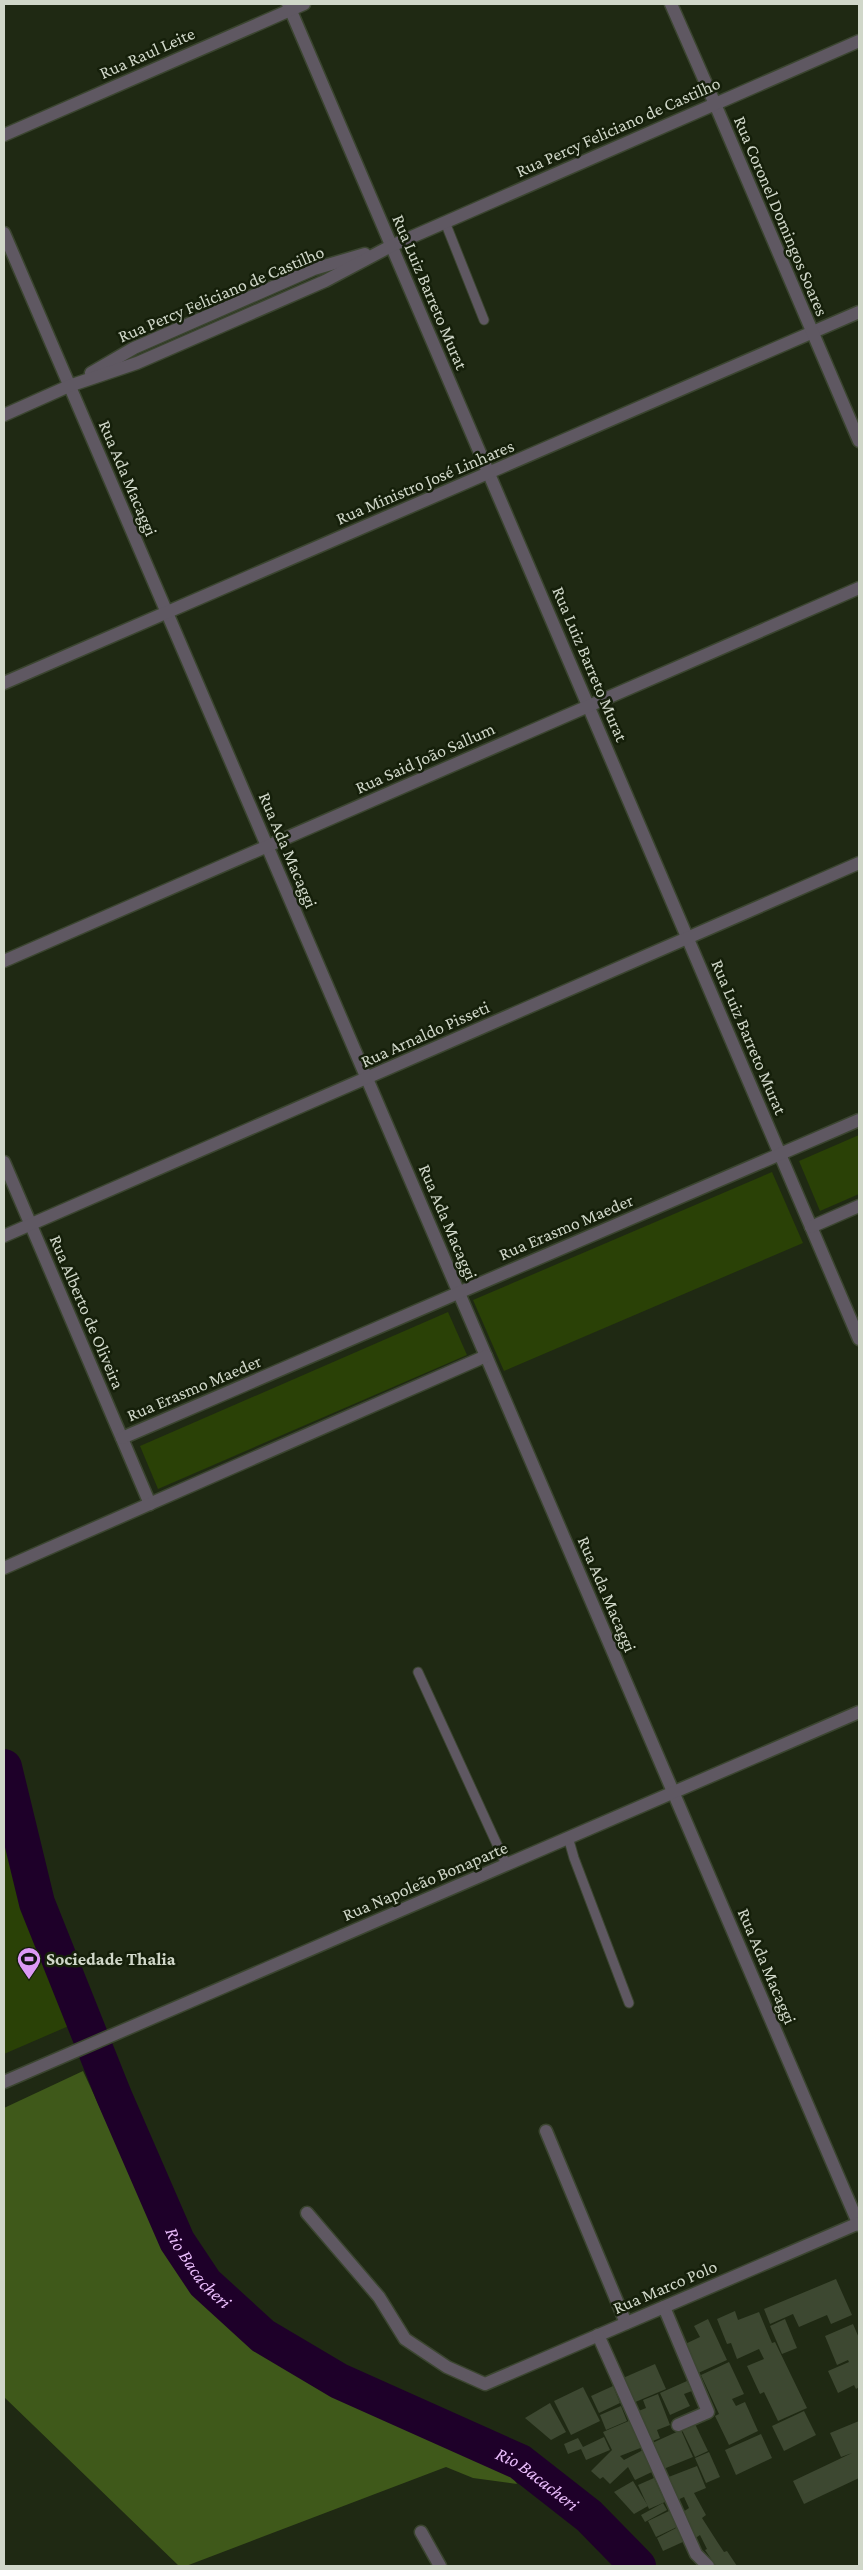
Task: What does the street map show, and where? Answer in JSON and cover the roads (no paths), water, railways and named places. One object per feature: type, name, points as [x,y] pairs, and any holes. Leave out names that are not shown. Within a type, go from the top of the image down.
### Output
[{"type":"street","name":"Rua Raul Leite","points":[[4,135],[289,7],[304,4]]},
{"type":"street","name":"Rua Coronel Domingos Soares","points":[[672,4],[859,442]]},
{"type":"street","name":"Rua Luiz Barreto Murat","points":[[289,7],[859,1339]]},
{"type":"street","name":"Rua Percy Feliciano de Castilho","points":[[4,415],[69,386],[134,348],[314,269],[391,246],[859,42]]},
{"type":"street","name":"Rua Ada Macaggi","points":[[4,233],[859,2224]]},
{"type":"street","name":"Rua Ministro José Linhares","points":[[4,683],[859,312]]},
{"type":"street","name":"Rua Said João Sallum","points":[[4,961],[859,588]]},
{"type":"street","name":"Rua Arnaldo Pisseti","points":[[4,1236],[859,863]]},
{"type":"street","name":"Rua Erasmo Maeder","points":[[122,1438],[859,1120]]},
{"type":"street","name":"Rua Alberto de Oliveira","points":[[4,1162],[150,1504]]},
{"type":"street","points":[[811,1227],[859,1206]]},
{"type":"street","points":[[4,1568],[486,1356]]},
{"type":"street","name":"Rua Napoleão Bonaparte","points":[[4,2082],[859,1712]]},
{"type":"street","points":[[546,2132],[626,2323]]},
{"type":"street","name":"Rua Marco Polo","points":[[307,2213],[378,2297],[405,2339],[447,2367],[484,2384],[859,2224]]},
{"type":"street","points":[[664,2307],[708,2412],[678,2425]]},
{"type":"street","points":[[598,2335],[696,2554],[708,2566]]},
{"type":"street","points":[[421,2532],[440,2566]]},
{"type":"lane","points":[[445,222],[484,320]]},
{"type":"lane","points":[[418,1672],[506,1864]]},
{"type":"lane","points":[[568,1838],[629,2003]]},
{"type":"waterway","name":"Rio Bacacheri","points":[[4,1767],[37,1903],[114,2096],[177,2241],[205,2283],[263,2336],[339,2381],[520,2462],[589,2516],[638,2566]]},
{"type":"place","name":"Sociedade Thalia","points":[[29,1980]]}]
